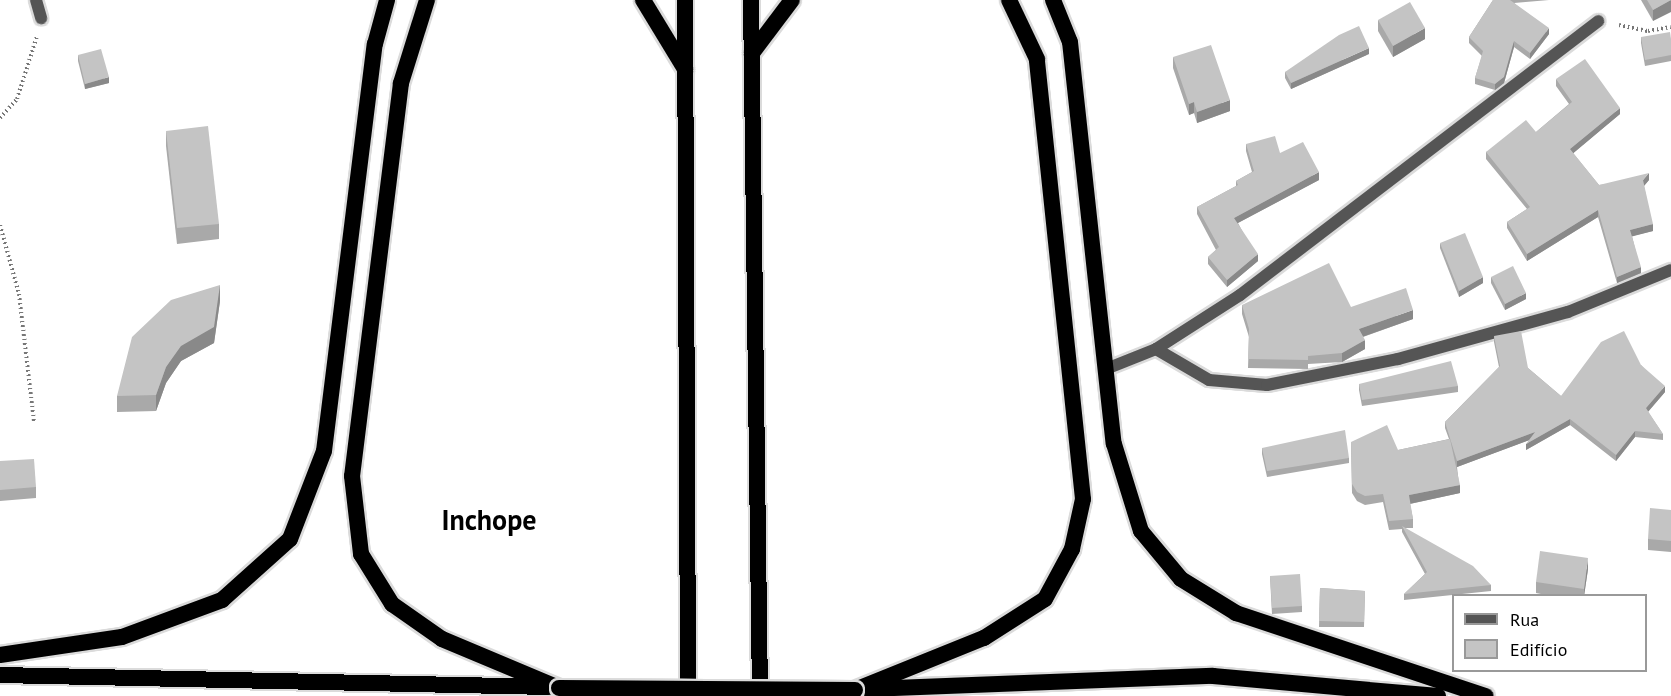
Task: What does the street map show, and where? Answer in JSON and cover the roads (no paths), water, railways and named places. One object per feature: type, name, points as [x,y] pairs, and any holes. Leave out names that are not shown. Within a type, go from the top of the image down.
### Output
[{"type":"highway","points":[[0,655],[122,638],[222,600],[290,539],[324,451],[375,44],[387,0]]},
{"type":"highway","points":[[427,0],[402,83],[354,465],[361,554],[393,604],[442,639],[559,687]]},
{"type":"highway","points":[[643,0],[685,70]]},
{"type":"highway","points":[[685,0],[688,696]]},
{"type":"highway","points":[[751,0],[760,696]]},
{"type":"highway","points":[[752,53],[792,0]]},
{"type":"highway","points":[[855,690],[984,638],[1044,599],[1072,549],[1083,500],[1037,59],[1009,0]]},
{"type":"highway","points":[[1053,0],[1070,42],[1114,444],[1141,531],[1181,579],[1236,614],[1486,696]]},
{"type":"highway","points":[[0,675],[559,687],[855,690],[1213,676],[1438,696]]},
{"type":"highway","points":[[525,696],[559,687]]},
{"type":"highway","points":[[855,690],[895,696]]},
{"type":"street","points":[[36,0],[41,18]]},
{"type":"street","points":[[1106,369],[1156,349],[1240,296],[1375,196],[1598,21]]},
{"type":"street","points":[[1156,349],[1209,380],[1268,385],[1398,359],[1568,312],[1671,270]]},
{"type":"district","name":"Inchope","points":[[489,520]]}]
